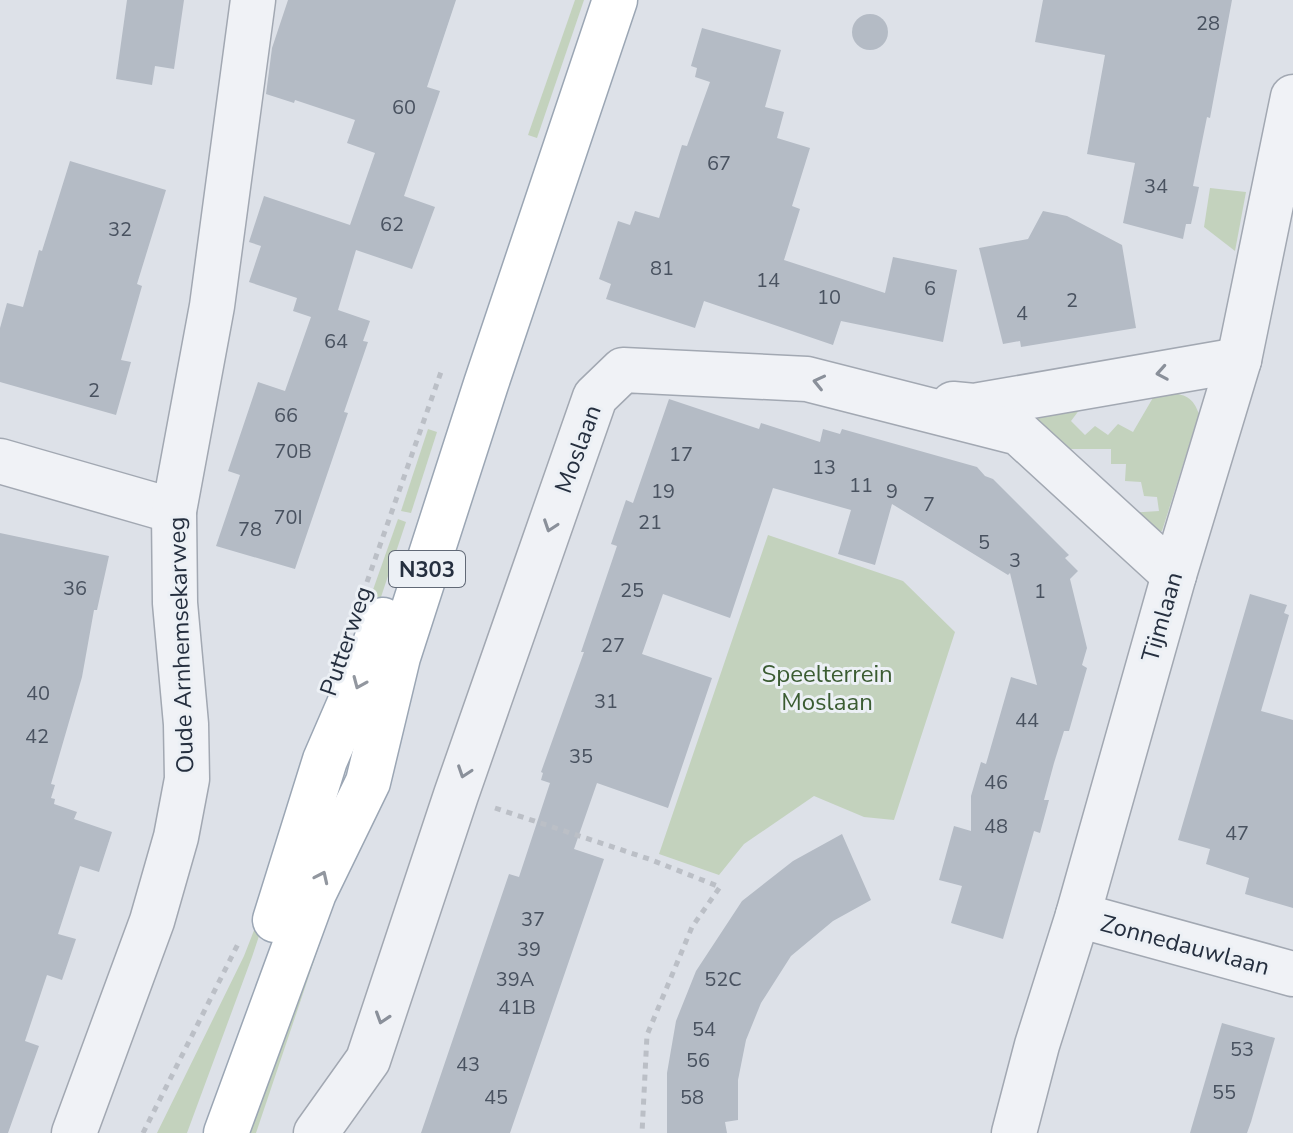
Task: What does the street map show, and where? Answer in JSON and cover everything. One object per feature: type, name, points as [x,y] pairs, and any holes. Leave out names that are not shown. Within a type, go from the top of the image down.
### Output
[{"type":"main road","name":"Putterweg","points":[[200,1133],[288,883],[325,760],[374,647],[591,0]]},
{"type":"main road","name":"N303","points":[[226,1133],[314,893],[368,782],[403,642],[615,0]]},
{"type":"street","name":"Oude Arnhemsekarweg","points":[[74,1133],[152,921],[176,837],[187,779],[186,724],[175,603],[174,511],[212,306],[253,0]]},
{"type":"street","name":"Tijmlaan","points":[[1014,1133],[1037,1045],[1078,915],[1174,575],[1239,360],[1293,97]]},
{"type":"street","name":"Moslaan","points":[[894,400],[974,406],[1239,360]]},
{"type":"street","name":"Moslaan","points":[[316,1133],[368,1060],[456,795],[595,397],[623,370],[807,379],[1019,433],[1174,575]]},
{"type":"street","points":[[0,461],[174,511]]},
{"type":"street","name":"Zonnedauwlaan","points":[[1078,915],[1293,974]]},
{"type":"path","name":"Putterweg","points":[[364,590],[441,372]]},
{"type":"path","points":[[456,795],[649,859],[720,887],[692,927],[647,1035],[642,1133]]},
{"type":"path","points":[[143,1133],[239,941]]},
{"type":"green space","points":[[575,0],[584,0],[537,138],[528,135]]},
{"type":"green space","points":[[1210,188],[1246,192],[1235,251],[1204,227]]},
{"type":"green space","points":[[1168,393],[1188,398],[1199,414],[1162,531],[1150,532],[1128,513],[1159,511],[1157,497],[1144,496],[1141,482],[1125,481],[1126,464],[1111,464],[1111,449],[1061,449],[1024,409],[1086,401],[1071,421],[1085,435],[1095,426],[1108,435],[1118,424],[1133,432],[1154,396]]},
{"type":"green space","points":[[428,429],[437,432],[411,513],[401,511]]},
{"type":"green space","points":[[398,519],[406,522],[373,621],[345,669]]},
{"type":"green space","name":"Speelterrein Moslaan","points":[[768,535],[903,581],[955,632],[894,820],[864,817],[814,796],[744,844],[719,875],[659,854]]},
{"type":"green space","points":[[301,810],[252,957],[187,1133],[157,1133],[244,956]]},
{"type":"green space","points":[[349,857],[256,1133],[238,1133]]},
{"type":"building","points":[[127,0],[184,0],[174,69],[155,66],[152,85],[116,79]]},
{"type":"building","points":[[288,0],[456,0],[427,87],[440,91],[404,196],[435,207],[412,269],[356,250],[338,310],[370,321],[363,341],[368,342],[344,412],[348,413],[295,569],[216,546],[240,475],[228,471],[258,382],[285,391],[311,317],[293,311],[297,298],[249,282],[261,246],[249,242],[264,196],[350,225],[375,153],[347,143],[355,120],[266,94],[272,48]]},
{"type":"building","points":[[1043,0],[1232,0],[1210,118],[1207,117],[1193,186],[1199,187],[1191,224],[1186,224],[1183,239],[1123,223],[1135,163],[1087,154],[1105,55],[1035,42]]},
{"type":"building","points":[[870,14],[883,19],[888,32],[883,45],[870,50],[857,45],[852,32],[857,19]]},
{"type":"building","points":[[702,28],[781,50],[765,107],[784,112],[777,138],[810,148],[792,206],[800,209],[784,260],[885,293],[893,257],[957,270],[943,342],[841,321],[833,345],[704,301],[695,328],[606,299],[611,284],[599,279],[618,221],[630,225],[635,211],[659,218],[682,145],[687,146],[710,82],[695,77],[697,68],[691,66]]},
{"type":"building","points":[[70,161],[166,190],[137,284],[142,286],[121,360],[131,362],[116,415],[0,382],[0,328],[7,303],[23,307]]},
{"type":"building","points":[[1043,211],[1067,216],[1122,245],[1136,328],[1021,347],[1020,341],[1003,344],[979,248],[1028,239]]},
{"type":"building","points":[[669,399],[759,429],[761,423],[820,442],[823,429],[840,434],[842,429],[977,467],[1069,555],[1065,558],[1078,571],[1070,579],[1087,648],[1082,665],[1087,668],[1069,731],[1064,731],[1054,763],[1044,800],[1049,800],[1040,833],[1034,831],[1003,939],[951,923],[962,886],[939,880],[954,826],[971,831],[971,796],[981,762],[986,764],[1011,677],[1037,685],[1010,573],[1008,575],[892,504],[875,565],[838,554],[851,510],[773,488],[730,618],[663,594],[642,654],[712,678],[668,808],[597,783],[574,849],[604,859],[510,1133],[421,1133],[509,874],[519,877],[550,783],[541,780],[541,772],[584,652],[581,652],[617,546],[611,544],[626,500],[633,503]]},
{"type":"building","points":[[0,533],[109,556],[97,610],[94,610],[82,677],[51,784],[55,785],[51,798],[55,799],[54,804],[77,812],[74,819],[112,832],[99,872],[80,866],[58,934],[76,939],[62,980],[47,975],[25,1041],[39,1046],[8,1133],[0,1133]]},
{"type":"building","points":[[1250,594],[1287,605],[1284,613],[1289,615],[1261,711],[1293,720],[1293,908],[1245,894],[1249,878],[1206,864],[1210,849],[1178,840]]},
{"type":"building","points":[[842,834],[871,900],[833,921],[791,956],[761,1003],[746,1040],[738,1080],[738,1120],[725,1122],[727,1133],[667,1133],[667,1073],[676,1021],[696,971],[742,901],[793,861]]},
{"type":"building","points":[[1222,1023],[1275,1038],[1251,1122],[1247,1133],[1190,1133]]}]
